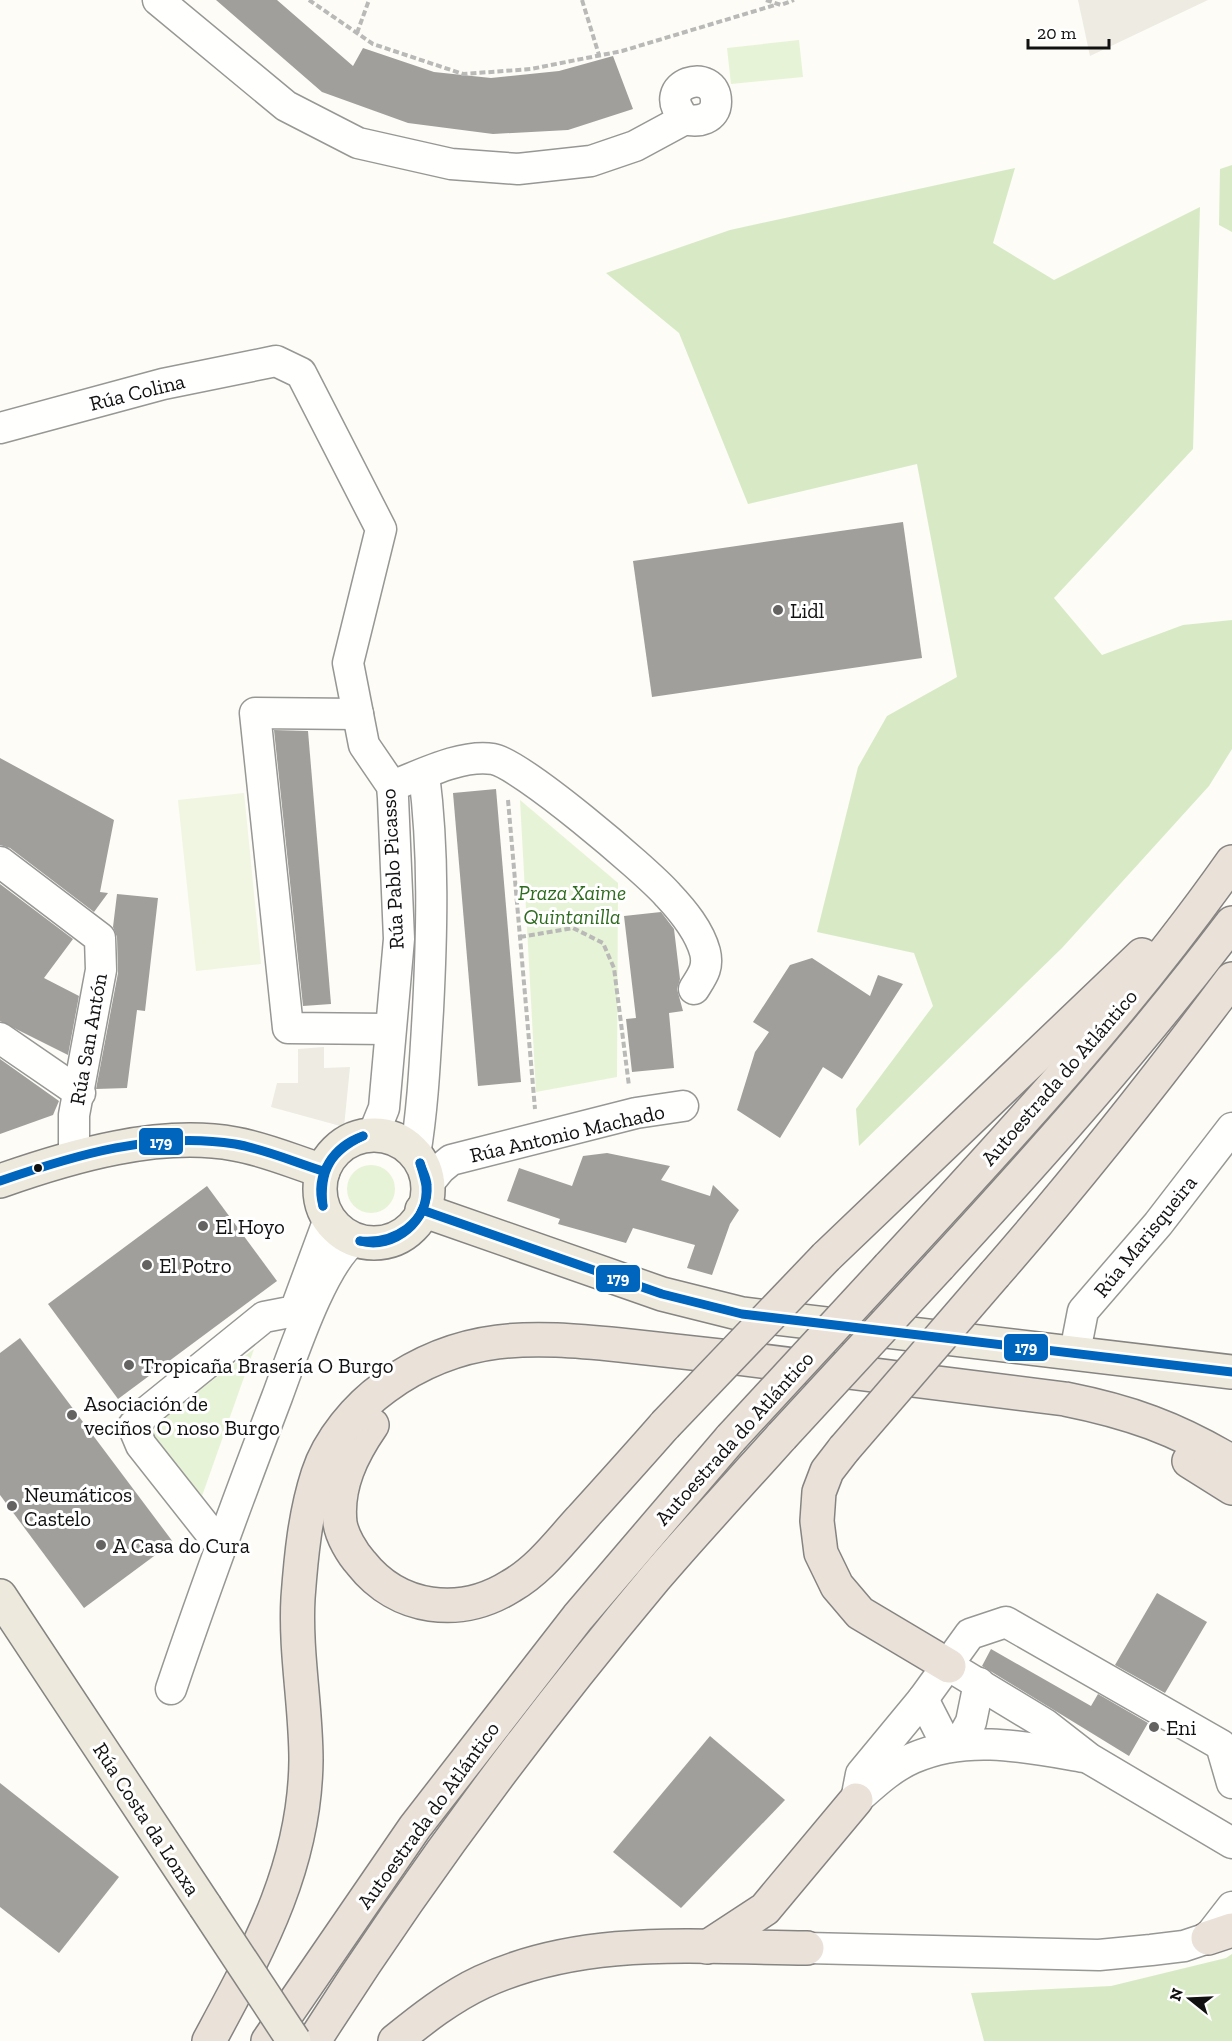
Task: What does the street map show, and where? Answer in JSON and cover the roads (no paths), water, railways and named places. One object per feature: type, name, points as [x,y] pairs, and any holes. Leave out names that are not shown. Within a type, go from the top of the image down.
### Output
[{"type":"highway","name":"Autoestrada do Atlántico","points":[[268,2041],[415,1827],[578,1617],[731,1438],[1006,1141],[1127,1000],[1190,921],[1232,862]]},
{"type":"highway","points":[[1190,921],[1137,960],[826,1257],[665,1425],[541,1563],[511,1587],[474,1602],[438,1606],[405,1598],[375,1581],[354,1554],[340,1524],[342,1491],[352,1455],[372,1425],[402,1398],[442,1377],[485,1364],[534,1358],[1021,1414],[1088,1425],[1138,1439],[1166,1451],[1195,1464],[1232,1488]]},
{"type":"highway","name":"Autoestrada do Atlántico","points":[[314,2041],[398,1913],[479,1799],[548,1710],[657,1577],[782,1436],[1045,1151],[1181,991],[1232,923]]},
{"type":"highway","points":[[949,1666],[860,1612],[837,1586],[821,1553],[817,1521],[819,1492],[827,1471],[1047,1214],[1164,1070],[1232,979]]},
{"type":"highway","points":[[209,2041],[270,1925],[293,1860],[302,1808],[306,1760],[298,1605],[303,1539],[318,1472],[340,1432],[367,1400],[408,1370],[452,1350],[507,1339],[562,1339],[699,1354],[1065,1399],[1117,1410],[1156,1422],[1232,1462]]},
{"type":"highway","points":[[707,1947],[765,1909],[856,1800]]},
{"type":"highway","points":[[395,2041],[427,2015],[481,1983],[525,1966],[591,1950],[639,1946],[807,1948]]},
{"type":"main road","points":[[373,1135],[390,1138],[406,1146],[417,1144],[425,1172],[425,1198],[418,1220],[406,1232],[392,1240],[376,1243],[344,1235],[329,1219],[323,1208],[320,1191],[323,1171],[329,1158],[342,1146],[356,1138],[373,1135]]},
{"type":"main road","points":[[0,1181],[74,1158],[176,1139],[236,1144],[323,1171]]},
{"type":"main road","points":[[425,1198],[662,1294],[742,1314],[1232,1372]]},
{"type":"main road","name":"Rúa Costa da Lonxa","points":[[0,1596],[294,2041]]},
{"type":"street","points":[[158,0],[286,106],[358,143],[369,146],[451,164],[518,169],[591,160],[635,146],[685,119]]},
{"type":"street","name":"Rúa Colina","points":[[0,428],[163,384],[276,361]]},
{"type":"street","name":"Rúa Pablo Picasso","points":[[276,361],[301,373],[381,529],[348,663],[364,745],[392,786],[399,939],[389,1029],[384,1108],[373,1135]]},
{"type":"street","points":[[358,714],[255,713],[288,1028],[389,1029]]},
{"type":"street","points":[[392,786],[452,762],[492,759],[515,768],[619,850],[667,893],[690,921],[705,951],[707,969],[694,989]]},
{"type":"street","name":"Rúa Pablo Picasso","points":[[417,1144],[423,1112],[431,937],[430,822],[424,774]]},
{"type":"street","name":"Rúa San Antón","points":[[0,862],[100,938],[101,970],[80,1093],[74,1115],[74,1158]]},
{"type":"street","points":[[0,1038],[80,1093]]},
{"type":"street","name":"Rúa Antonio Machado","points":[[425,1198],[440,1169],[452,1160],[636,1113],[683,1106]]},
{"type":"street","name":"Rúa Marisqueira","points":[[1075,1352],[1083,1311],[1158,1224],[1232,1128]]},
{"type":"street","name":"Rúa Antonio Machado","points":[[417,1144],[426,1146],[436,1155],[452,1160]]},
{"type":"street","points":[[220,1545],[141,1445],[133,1426],[149,1410],[264,1317],[295,1311],[329,1219]]},
{"type":"street","points":[[171,1689],[220,1545],[299,1339],[333,1264],[345,1246],[355,1239]]},
{"type":"street","points":[[856,1800],[861,1774],[949,1666],[970,1634],[1006,1622],[1221,1745],[1232,1783]]},
{"type":"street","points":[[949,1666],[1045,1724],[1090,1758],[1232,1843]]},
{"type":"street","points":[[959,1744],[971,1722],[979,1683]]},
{"type":"street","points":[[923,1699],[942,1736],[959,1744]]},
{"type":"street","points":[[856,1800],[886,1774],[912,1759],[959,1744],[1018,1746],[1090,1758]]},
{"type":"street","points":[[807,1948],[1099,1955],[1184,1946],[1220,1934],[1232,1907]]},
{"type":"place","name":"Lidl","points":[[778,610]]},
{"type":"place","name":"El Hoyo","points":[[203,1226]]},
{"type":"place","name":"El Potro","points":[[147,1265]]},
{"type":"place","name":"Tropicaña Brasería O Burgo","points":[[129,1365]]},
{"type":"place","name":"Asociación de veciños O noso Burgo","points":[[72,1415]]},
{"type":"place","name":"Neumáticos Castelo","points":[[12,1506]]},
{"type":"place","name":"A Casa do Cura","points":[[101,1545]]},
{"type":"place","name":"Eni","points":[[1154,1727]]},
{"type":"park label","name":"Praza Xaime Quintanilla","points":[[572,904]]}]
